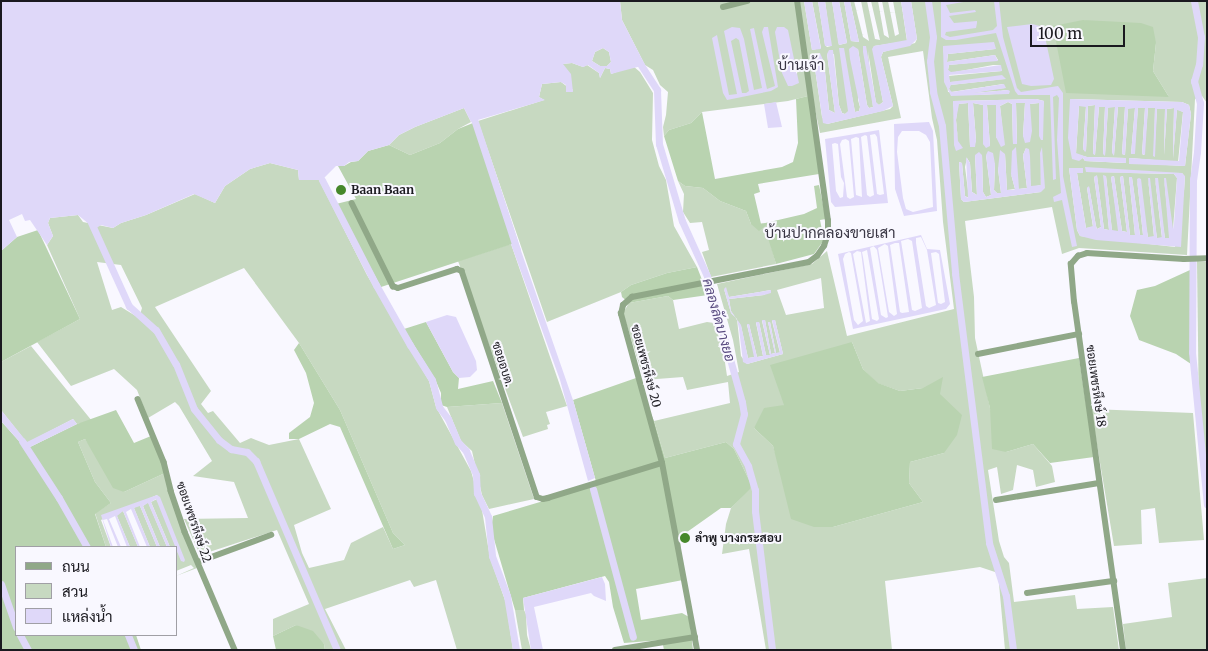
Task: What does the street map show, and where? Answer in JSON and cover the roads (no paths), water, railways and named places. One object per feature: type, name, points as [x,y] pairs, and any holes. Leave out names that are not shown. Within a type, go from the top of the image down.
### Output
[{"type":"street","points":[[723,7],[747,1]]},
{"type":"street","name":"ซอยเพชรหึงษ์ 20","points":[[697,650],[662,463],[621,314],[622,305],[632,297],[696,286],[720,279],[809,262],[817,256],[824,246],[828,234],[817,131],[797,1]]},
{"type":"street","name":"ซอยอบต.","points":[[352,203],[393,286],[398,288],[457,269],[462,271],[537,497],[548,498],[662,463]]},
{"type":"street","name":"ซอยเพชรหึงษ์ 18","points":[[1123,650],[1071,268],[1074,259],[1087,253],[1184,259],[1207,258]]},
{"type":"street","points":[[978,354],[1079,334]]},
{"type":"street","name":"ซอยเพชรหึงษ์ 22","points":[[138,399],[164,462],[171,491],[198,562],[235,650]]},
{"type":"street","points":[[996,500],[1100,483]]},
{"type":"street","points":[[198,562],[271,535]]},
{"type":"street","points":[[1027,593],[1114,582]]},
{"type":"street","points":[[615,650],[695,636]]},
{"type":"water","points":[[1,1],[620,1],[622,20],[645,65],[611,74],[610,69],[605,68],[600,78],[599,73],[588,65],[583,67],[572,63],[563,64],[571,74],[573,92],[566,92],[566,85],[561,82],[542,84],[539,97],[545,100],[471,122],[464,108],[399,135],[389,145],[368,151],[358,161],[349,162],[344,166],[336,166],[322,180],[299,180],[298,170],[270,163],[250,169],[225,186],[215,203],[194,194],[146,215],[121,223],[113,228],[101,225],[95,229],[78,215],[50,218],[48,223],[53,236],[47,245],[30,220],[25,221],[22,214],[9,220],[17,237],[1,251]],"holes":[[[603,48],[609,52],[611,62],[607,66],[600,66],[592,61],[595,52]]]},
{"type":"water","points":[[804,1],[812,1],[821,49],[812,50]]},
{"type":"water","points":[[818,1],[825,1],[832,46],[825,46]]},
{"type":"water","points":[[832,1],[839,1],[847,43],[839,45]]},
{"type":"water","points":[[844,1],[850,1],[859,42],[851,41]]},
{"type":"water","points":[[901,1],[911,1],[917,39],[910,46],[883,52],[881,57],[893,106],[883,111],[827,124],[823,123],[813,55],[820,53],[824,62],[829,110],[835,113],[827,54],[829,50],[833,50],[839,105],[842,113],[845,114],[848,111],[839,48],[844,48],[855,112],[859,111],[860,107],[850,59],[849,49],[853,46],[858,49],[867,105],[869,108],[873,107],[863,52],[863,46],[866,46],[876,102],[879,105],[883,102],[872,49],[874,46],[907,40]]},
{"type":"water","points":[[941,1],[969,1],[946,5],[950,13],[975,10],[976,12],[949,16],[954,23],[977,21],[976,28],[946,32],[945,35],[950,37],[993,30],[997,26],[994,1],[999,1],[1003,37],[1017,88],[1021,92],[1058,86],[1063,93],[1063,176],[1077,246],[1072,247],[1062,200],[1054,202],[1053,197],[1061,193],[1057,140],[1059,98],[1057,95],[1053,97],[1056,179],[1053,180],[1050,95],[1018,95],[996,33],[956,40],[946,40],[941,37]]},
{"type":"water","points":[[1032,24],[1040,26],[1044,32],[1054,79],[1051,85],[1031,86],[1022,84],[1007,27]]},
{"type":"water","points":[[732,27],[740,28],[754,90],[762,88],[750,29],[754,28],[767,89],[775,86],[762,32],[764,27],[768,27],[778,87],[771,91],[727,100],[723,93],[712,38],[717,35],[729,95],[737,94],[724,31]],"holes":[[[736,38],[739,40],[749,91],[746,93],[742,93],[731,41]]]},
{"type":"water","points":[[777,27],[784,27],[788,30],[799,83],[792,86],[788,86],[782,73],[775,32]]},
{"type":"water","points":[[994,42],[996,49],[948,54],[947,62],[995,55],[998,61],[949,65],[948,70],[951,72],[1001,65],[1002,71],[949,75],[950,82],[1002,75],[1006,79],[951,85],[949,89],[952,92],[1004,84],[1006,88],[974,93],[1008,90],[1010,91],[1009,94],[951,96],[944,82],[943,46]]},
{"type":"water","points":[[1036,99],[1044,101],[1043,140],[1039,136],[1039,103],[1030,104],[1032,131],[1030,142],[1025,143],[1023,136],[1025,103],[1016,103],[1017,144],[1013,144],[1012,104],[1008,102],[1000,106],[1005,145],[1001,147],[996,137],[996,105],[987,105],[990,146],[986,148],[983,144],[983,105],[973,103],[976,140],[975,147],[970,147],[968,103],[959,104],[956,120],[958,141],[963,148],[956,151],[954,145],[953,101]]},
{"type":"water","points":[[1070,99],[1182,102],[1189,105],[1191,114],[1185,166],[1129,164],[1129,158],[1179,161],[1183,112],[1177,110],[1173,159],[1174,108],[1167,109],[1164,156],[1165,109],[1157,109],[1155,157],[1153,156],[1155,108],[1148,108],[1145,155],[1142,154],[1145,108],[1138,108],[1135,154],[1131,154],[1135,108],[1128,109],[1125,155],[1122,154],[1125,107],[1118,107],[1114,156],[1112,153],[1115,107],[1108,108],[1105,156],[1103,154],[1105,107],[1099,107],[1095,155],[1093,154],[1095,105],[1088,106],[1085,152],[1083,149],[1086,107],[1079,106],[1076,153],[1087,157],[1126,158],[1126,163],[1085,161],[1083,158],[1079,161],[1072,159],[1068,138]]},
{"type":"water","points":[[776,102],[782,127],[768,128],[764,104]]},
{"type":"water","points":[[929,122],[933,131],[937,211],[904,216],[895,189],[894,124]],"holes":[[[902,131],[919,131],[926,135],[930,142],[933,207],[913,212],[906,209],[903,198],[897,152],[898,137]]]},
{"type":"water","points":[[879,130],[888,203],[835,207],[831,202],[825,139]],"holes":[[[875,134],[877,137],[884,194],[877,194],[870,135]],[[867,136],[874,195],[870,197],[867,195],[861,137]],[[859,138],[862,197],[856,195],[851,139]],[[846,139],[849,141],[854,197],[850,199],[847,197],[840,144],[842,140]],[[835,143],[838,144],[841,177],[844,183],[843,197],[840,198],[836,191],[832,144]]]},
{"type":"water","points":[[1016,147],[1019,189],[1027,188],[1023,155],[1026,148],[1029,149],[1030,156],[1031,186],[1041,185],[1040,153],[1042,147],[1045,188],[1041,192],[964,202],[961,199],[959,162],[962,163],[965,196],[968,198],[966,157],[970,163],[972,192],[977,195],[975,155],[979,152],[982,155],[983,192],[986,197],[991,195],[986,155],[988,151],[993,153],[995,164],[994,190],[997,193],[1001,193],[998,169],[1000,150],[1005,154],[1007,190],[1015,189],[1011,174],[1012,151]]},
{"type":"water","points":[[1085,167],[1182,173],[1185,176],[1181,247],[1096,240],[1080,236],[1077,230],[1069,168],[1083,168],[1083,173],[1077,173],[1086,228],[1093,226],[1087,188],[1089,186],[1096,226],[1097,229],[1101,227],[1094,177],[1097,175],[1104,229],[1109,230],[1103,175],[1106,176],[1112,230],[1118,231],[1111,177],[1114,176],[1122,231],[1127,232],[1120,177],[1123,176],[1130,235],[1135,235],[1129,177],[1132,177],[1140,235],[1143,235],[1137,179],[1139,178],[1141,179],[1148,237],[1154,236],[1148,178],[1150,178],[1157,238],[1162,237],[1155,178],[1158,178],[1165,238],[1169,238],[1164,178],[1166,178],[1173,229],[1174,224],[1177,178],[1174,174],[1086,172]]},
{"type":"water","points":[[921,235],[927,249],[940,250],[950,304],[946,309],[853,329],[838,254]],"holes":[[[921,237],[927,250],[936,305],[929,308],[926,306],[916,238]],[[908,239],[912,241],[922,308],[915,311],[912,310],[901,241]],[[895,243],[899,243],[909,312],[900,312],[890,245]],[[885,244],[888,246],[897,314],[894,316],[889,312],[878,248]],[[874,246],[877,250],[888,317],[886,318],[881,315],[870,248]],[[867,250],[879,319],[877,321],[872,319],[862,252]],[[857,251],[861,252],[870,321],[866,323],[853,254]],[[849,252],[851,253],[863,321],[858,325],[854,320],[843,259],[845,254]],[[936,252],[939,254],[945,302],[938,303],[931,253]]]},
{"type":"water","points":[[518,242],[573,400],[595,478],[588,481],[560,380],[511,244]]},
{"type":"water","points":[[726,287],[729,297],[771,290],[771,293],[729,299],[731,311],[736,318],[731,313],[724,289]]},
{"type":"water","points":[[447,315],[456,317],[476,361],[477,370],[470,377],[459,378],[453,372],[426,322]]},
{"type":"water","points":[[737,320],[741,325],[748,358],[754,357],[747,324],[749,324],[757,357],[763,356],[756,322],[759,322],[766,355],[770,355],[762,320],[765,320],[771,354],[775,353],[768,322],[770,322],[776,353],[780,352],[772,320],[775,320],[783,354],[747,364],[743,362]]},
{"type":"water","points":[[1,410],[27,442],[73,419],[77,424],[26,449],[1,421]]},
{"type":"water","points":[[157,495],[160,497],[185,560],[184,562],[181,561],[178,546],[175,546],[156,499],[151,502],[170,546],[167,546],[148,503],[143,506],[160,546],[157,546],[140,506],[134,508],[150,546],[147,546],[131,509],[126,512],[140,546],[138,546],[123,511],[117,516],[130,546],[127,546],[115,516],[109,519],[121,546],[118,546],[107,519],[103,520],[113,546],[111,546],[101,515]]},
{"type":"water","points":[[602,577],[605,584],[606,601],[591,593],[534,607],[543,650],[531,650],[523,598]]},
{"type":"waterway","points":[[928,1],[933,37],[930,61],[933,92],[942,126],[955,273],[989,543],[1006,596],[1013,650]]},
{"type":"waterway","points":[[1194,1],[1201,37],[1199,64],[1194,81],[1200,103],[1197,152],[1193,179],[1192,352],[1207,504]]},
{"type":"waterway","name":"คลองลัดบางยอ","points":[[637,59],[657,90],[659,144],[682,221],[707,276],[742,402],[744,414],[736,444],[748,466],[755,490],[755,511],[772,650]]},
{"type":"waterway","points":[[472,113],[517,250]]},
{"type":"waterway","points":[[322,180],[376,285],[432,380],[439,407],[448,419],[458,442],[466,451],[476,475],[477,493],[488,517],[492,556],[507,596],[516,650]]},
{"type":"waterway","points":[[89,218],[129,306],[156,330],[176,364],[194,409],[219,440],[231,449],[247,452],[256,461],[337,650]]},
{"type":"waterway","points":[[22,441],[59,498],[86,546]]},
{"type":"waterway","points":[[593,489],[633,637]]},
{"type":"waterway","points":[[1,584],[15,624]]},
{"type":"waterway","points":[[21,636],[28,650]]},
{"type":"waterway","points":[[128,636],[134,650]]},
{"type":"place","name":"Baan Baan","points":[[341,190]]},
{"type":"place","name":"ลำพู บางกระสอบ","points":[[685,538]]},
{"type":"district","name":"บ้านเจ้า","points":[[801,65]]},
{"type":"district","name":"บ้านปากคลองขายเสา","points":[[830,233]]}]
